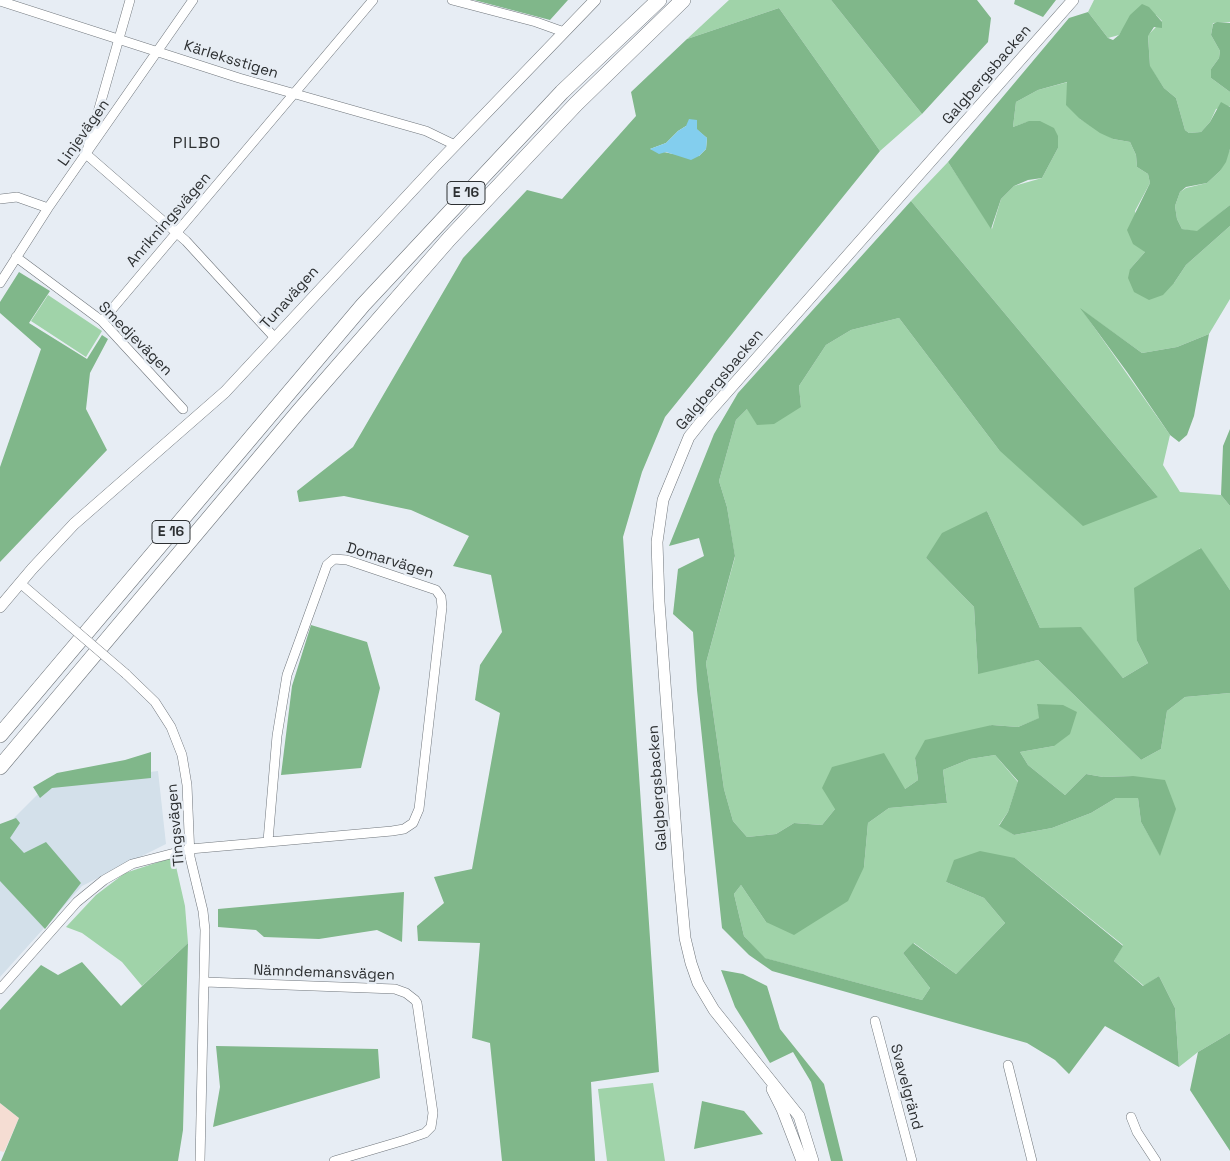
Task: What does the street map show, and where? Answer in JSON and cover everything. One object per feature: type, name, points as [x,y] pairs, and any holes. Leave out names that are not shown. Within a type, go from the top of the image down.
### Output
[{"type":"highway","name":"E 16","points":[[0,735],[363,305],[562,92],[658,0]]},
{"type":"highway","name":"E 16","points":[[0,767],[310,398],[448,239],[588,92],[683,0]]},
{"type":"street","points":[[130,0],[86,154],[177,233],[274,338]]},
{"type":"street","name":"Linjevägen","points":[[0,283],[48,208],[193,0]]},
{"type":"street","name":"Anrikningsvägen","points":[[102,321],[374,0]]},
{"type":"street","points":[[452,0],[536,22],[564,32]]},
{"type":"street","name":"Tunavägen","points":[[0,607],[20,583],[95,504],[225,392],[455,145],[595,0]]},
{"type":"street","name":"Galgbergsbacken","points":[[762,1072],[714,1010],[698,983],[685,938],[659,602],[657,542],[663,500],[689,437],[704,418],[1073,0]]},
{"type":"street","name":"Kärleksstigen","points":[[0,1],[157,52],[426,131],[455,145]]},
{"type":"street","points":[[0,199],[17,197],[48,208]]},
{"type":"street","name":"Smedjevägen","points":[[16,257],[102,321],[184,409]]},
{"type":"street","name":"Domarvägen","points":[[0,989],[77,902],[104,880],[136,862],[190,849],[392,831],[404,829],[416,819],[419,809],[442,607],[442,597],[436,590],[347,560],[334,559],[327,565],[287,675],[277,736],[268,841]]},
{"type":"street","name":"Tingsvägen","points":[[20,583],[126,674],[155,702],[171,727],[182,755],[187,785],[190,849],[203,911],[205,982],[200,1161]]},
{"type":"street","name":"Nämndemansvägen","points":[[205,982],[394,989],[406,993],[415,1000],[417,1003],[433,1113],[431,1127],[425,1133],[334,1161]]},
{"type":"street","name":"Svavelgränd","points":[[875,1021],[912,1161]]},
{"type":"street","points":[[1008,1065],[1032,1161]]},
{"type":"street","points":[[762,1072],[782,1108],[802,1161]]},
{"type":"street","points":[[762,1072],[786,1098],[799,1116],[813,1161]]},
{"type":"street","points":[[1131,1117],[1137,1132],[1156,1161]]},
{"type":"shaded area","points":[[158,771],[166,844],[82,886],[0,977],[0,832],[48,784]]},
{"type":"shaded area","points":[[0,1103],[19,1118],[4,1152],[0,1151]]},
{"type":"green space","points":[[474,0],[568,0],[550,20]]},
{"type":"green space","points":[[729,0],[831,0],[922,114],[880,151],[779,8],[687,39]]},
{"type":"green space","points":[[831,0],[977,0],[991,18],[988,42],[922,114]]},
{"type":"green space","points":[[1015,0],[1056,0],[1043,17],[1014,4]]},
{"type":"green space","points":[[1094,0],[1230,0],[1230,22],[1213,23],[1211,35],[1220,51],[1219,58],[1211,69],[1211,78],[1230,92],[1230,107],[1216,109],[1210,122],[1201,132],[1189,133],[1185,130],[1176,98],[1164,88],[1150,67],[1148,35],[1162,21],[1156,15],[1123,29],[1119,35],[1108,38],[1088,12]]},
{"type":"green space","points":[[1142,4],[1149,7],[1162,22],[1162,28],[1154,27],[1148,36],[1150,66],[1164,88],[1176,98],[1185,130],[1189,133],[1201,132],[1210,122],[1221,102],[1230,107],[1230,149],[1226,162],[1220,171],[1207,183],[1186,187],[1180,192],[1175,206],[1177,219],[1182,229],[1197,231],[1230,205],[1230,226],[1186,265],[1163,295],[1149,300],[1134,292],[1128,278],[1130,269],[1145,252],[1133,244],[1127,230],[1150,183],[1148,174],[1137,167],[1136,155],[1130,142],[1113,139],[1100,133],[1080,119],[1066,105],[1067,82],[1038,90],[1016,102],[1013,127],[1029,121],[1040,121],[1054,128],[1058,136],[1058,148],[1042,178],[1028,180],[1014,186],[1001,199],[991,229],[948,162],[1069,18],[1088,12],[1108,38],[1113,40],[1119,35],[1130,15]]},
{"type":"green space","points":[[779,8],[880,151],[665,417],[642,472],[623,537],[659,1072],[591,1082],[595,1161],[502,1161],[490,1043],[472,1038],[480,943],[418,941],[417,926],[444,903],[434,877],[472,869],[500,713],[475,700],[480,665],[502,632],[491,575],[453,566],[469,536],[411,510],[344,496],[299,502],[297,491],[353,447],[463,258],[527,190],[562,199],[636,116],[631,92],[687,39]],"holes":[[[686,126],[696,129],[707,138],[706,149],[699,156],[673,154],[650,149],[666,143]]]},
{"type":"green space","points":[[1217,22],[1230,23],[1230,92],[1211,78],[1211,69],[1219,58],[1220,51],[1211,35],[1213,24]]},
{"type":"green space","points":[[1068,82],[1080,119],[1113,139],[1130,142],[1136,155],[1137,167],[1148,174],[1150,183],[1135,211],[1145,252],[1130,269],[1174,283],[1186,265],[1230,226],[1230,299],[1209,334],[1177,347],[1142,353],[1082,310],[1170,435],[1163,465],[1180,492],[1221,495],[1230,506],[1230,590],[1200,548],[1137,641],[1148,663],[1123,678],[1081,628],[1040,628],[987,511],[926,558],[974,607],[978,673],[1038,660],[1141,760],[1161,749],[1167,711],[1185,697],[1230,693],[1230,1033],[1198,1052],[1179,1067],[1175,1008],[1159,976],[1144,986],[1114,961],[1123,945],[1015,858],[946,882],[984,898],[1005,923],[956,974],[914,943],[903,953],[930,988],[922,1000],[764,958],[744,936],[734,894],[741,885],[766,922],[864,867],[868,823],[889,808],[947,803],[943,770],[970,759],[995,755],[1018,782],[1008,812],[999,825],[1014,835],[1052,828],[1091,813],[1116,798],[1138,798],[1141,822],[1160,855],[1133,776],[1103,777],[1086,774],[1065,795],[1028,765],[1020,752],[1054,746],[1037,704],[1040,718],[1018,727],[992,725],[915,758],[918,780],[905,789],[835,809],[822,825],[794,823],[776,834],[747,837],[733,821],[724,789],[706,663],[735,557],[727,507],[719,481],[736,420],[747,409],[801,407],[799,386],[826,345],[851,330],[899,318],[999,450],[1158,497],[911,201],[948,162],[992,229],[1001,199],[1014,186],[1042,178],[1058,148],[1027,122],[1013,127],[1016,102],[1038,90]]},
{"type":"green space","points":[[1230,149],[1230,205],[1197,232],[1182,229],[1177,219],[1175,206],[1180,192],[1186,188],[1207,183],[1220,171]]},
{"type":"green space","points":[[911,201],[1158,497],[1083,526],[999,450],[899,318],[851,330],[826,345],[799,386],[801,407],[774,424],[757,425],[747,409],[736,420],[719,481],[727,507],[735,556],[706,663],[724,789],[733,821],[747,837],[776,834],[794,823],[822,825],[835,809],[822,788],[832,767],[884,753],[905,789],[918,780],[915,758],[925,740],[992,725],[1018,727],[1039,718],[1037,704],[1063,705],[1077,712],[1070,734],[1054,746],[1020,752],[1028,765],[1065,795],[1086,774],[1103,777],[1133,776],[1165,780],[1176,809],[1160,856],[1141,822],[1138,798],[1116,798],[1091,813],[1052,828],[1014,835],[999,826],[1008,812],[1018,781],[995,755],[970,759],[943,770],[947,803],[889,808],[868,823],[864,867],[848,901],[794,935],[766,922],[741,885],[734,894],[744,936],[765,958],[922,1000],[930,988],[903,953],[913,943],[956,974],[1005,923],[984,898],[946,882],[954,860],[980,851],[1015,858],[1123,946],[1114,961],[1143,986],[1159,976],[1175,1008],[1179,1067],[1105,1026],[1069,1074],[1055,1060],[1027,1043],[772,971],[749,955],[722,928],[697,690],[693,632],[673,614],[678,569],[704,556],[699,538],[669,546],[714,434],[738,393]]},
{"type":"green space","points":[[19,272],[50,291],[29,323],[87,359],[102,335],[108,339],[90,373],[86,409],[107,450],[0,562],[0,467],[41,349],[0,313],[0,302]]},
{"type":"green space","points":[[48,295],[102,331],[86,357],[31,321]]},
{"type":"green space","points":[[1080,308],[1142,353],[1177,347],[1209,334],[1194,416],[1187,435],[1179,442],[1170,435]]},
{"type":"green space","points":[[1230,429],[1230,506],[1221,495],[1223,446]]},
{"type":"green space","points":[[987,511],[1040,628],[1081,627],[1123,678],[1148,663],[1137,641],[1134,588],[1201,548],[1230,590],[1230,693],[1185,697],[1167,711],[1161,749],[1141,760],[1038,660],[978,674],[974,607],[926,558],[942,533]]},
{"type":"green space","points":[[311,625],[367,642],[380,688],[361,768],[281,775],[292,686]]},
{"type":"green space","points":[[151,752],[151,778],[52,788],[40,798],[33,787],[57,773],[125,760]]},
{"type":"green space","points":[[16,818],[20,823],[10,838],[24,853],[46,842],[81,883],[45,929],[0,881],[0,824]]},
{"type":"green space","points":[[171,858],[175,862],[185,906],[188,943],[142,986],[122,962],[82,933],[66,927],[96,895],[125,873]]},
{"type":"green space","points":[[404,892],[402,942],[377,930],[319,939],[264,937],[256,930],[218,927],[218,909]]},
{"type":"green space","points":[[188,943],[183,1130],[178,1161],[1,1161],[19,1118],[0,1103],[0,1010],[41,965],[58,975],[82,962],[121,1006]]},
{"type":"green space","points":[[721,970],[743,974],[767,986],[780,1029],[824,1084],[843,1161],[831,1161],[811,1082],[793,1052],[770,1063],[735,1007]]},
{"type":"green space","points":[[1230,1033],[1230,1151],[1190,1090],[1198,1052]]},
{"type":"green space","points":[[216,1046],[378,1049],[380,1078],[213,1127],[220,1087]]},
{"type":"green space","points":[[653,1083],[665,1161],[607,1161],[598,1089]]},
{"type":"green space","points":[[702,1101],[744,1111],[763,1134],[694,1149]]},
{"type":"water","points":[[689,119],[697,120],[697,129],[707,138],[706,149],[699,156],[691,160],[666,152],[659,154],[650,149],[666,143],[686,126]]},
{"type":"district","name":"PILBO","points":[[197,144]]}]
